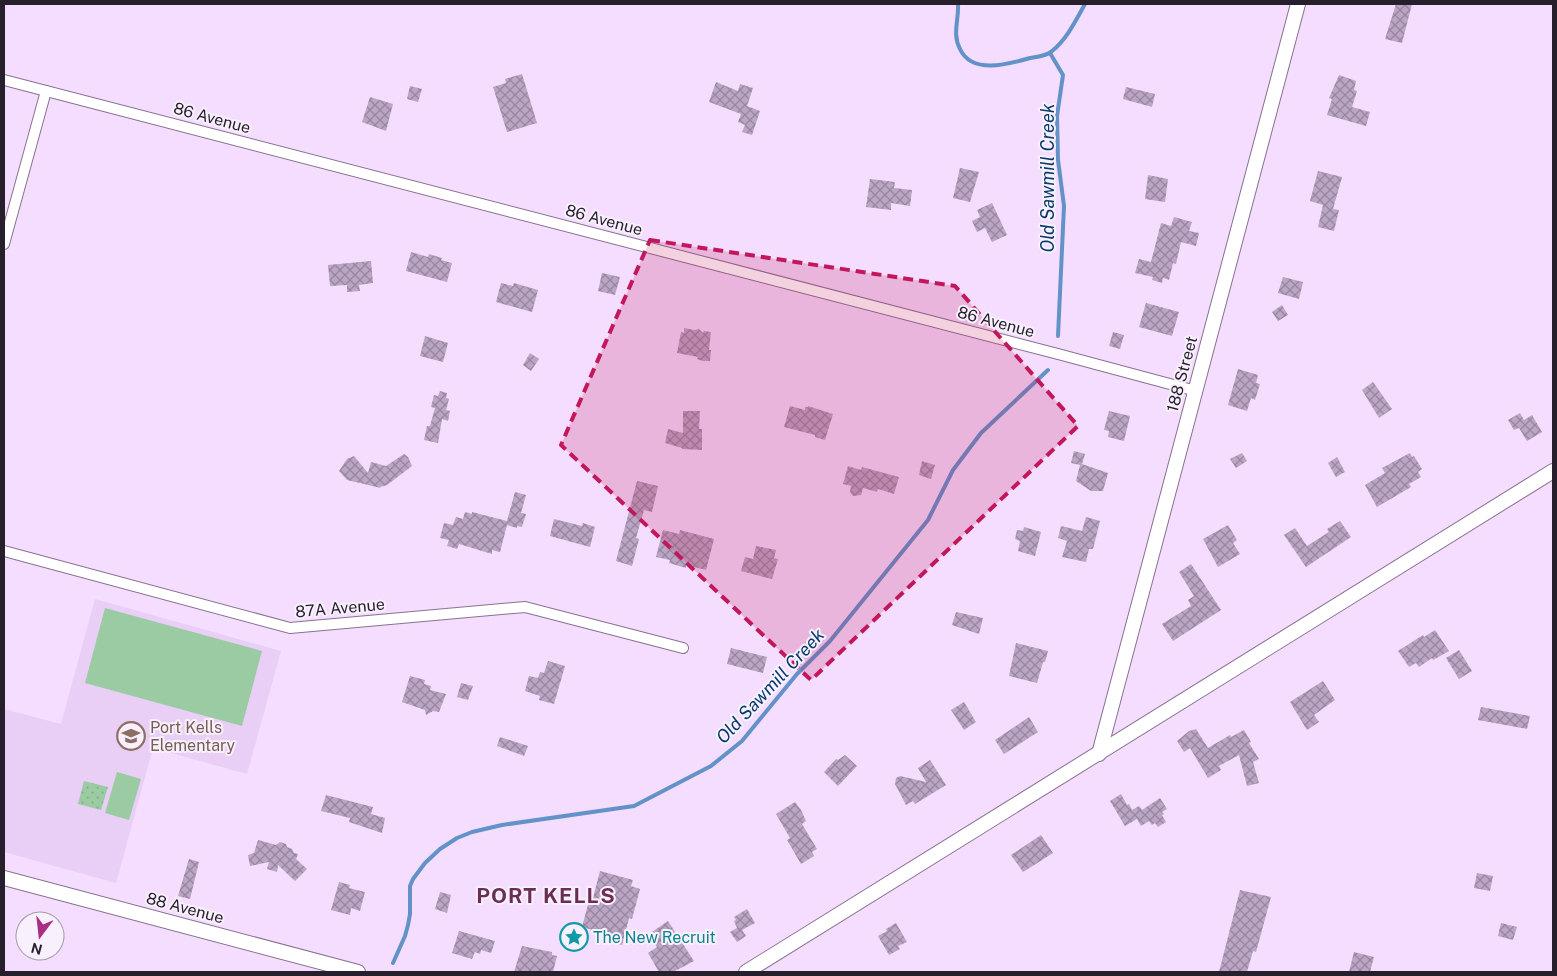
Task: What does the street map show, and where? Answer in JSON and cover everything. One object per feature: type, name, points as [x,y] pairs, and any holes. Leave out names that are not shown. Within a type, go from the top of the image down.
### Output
[{"type":"main road","name":"188 Street","points":[[1099,754],[1298,4]]},
{"type":"main road","points":[[746,972],[1553,471]]},
{"type":"main road","name":"88 Avenue","points":[[4,878],[358,972]]},
{"type":"street","name":"86 Avenue","points":[[4,80],[1196,391]]},
{"type":"street","points":[[4,244],[46,91]]},
{"type":"street","name":"87A Avenue","points":[[4,551],[290,628],[525,607],[684,648]]},
{"type":"highlighted area","points":[[650,240],[955,286],[1078,426],[811,680],[561,445]]},
{"type":"shaded area","name":"Port Kells Elementary","points":[[95,599],[281,651],[247,774],[153,748],[116,883],[4,852],[4,709],[61,724]]},
{"type":"green space","points":[[105,608],[262,651],[242,726],[85,683]]},
{"type":"green space","points":[[117,772],[141,779],[129,820],[105,813]]},
{"type":"green space","points":[[84,781],[108,787],[101,810],[78,804]]},
{"type":"building","points":[[1396,4],[1412,4],[1402,43],[1385,39]]},
{"type":"building","points":[[522,74],[537,123],[507,132],[493,87],[506,83],[505,79]]},
{"type":"building","points":[[1339,75],[1356,81],[1354,90],[1357,91],[1352,107],[1370,112],[1366,126],[1327,115],[1332,99],[1329,98]]},
{"type":"building","points":[[716,82],[738,91],[740,84],[753,88],[747,106],[760,111],[752,135],[742,132],[745,125],[738,122],[741,114],[709,102]]},
{"type":"building","points":[[410,86],[422,89],[418,102],[407,99]]},
{"type":"building","points":[[1126,87],[1155,94],[1152,107],[1123,99]]},
{"type":"building","points":[[370,97],[393,104],[386,131],[362,122]]},
{"type":"building","points":[[960,168],[979,172],[970,202],[953,198]]},
{"type":"building","points":[[1318,171],[1342,177],[1333,209],[1339,210],[1334,231],[1318,227],[1323,205],[1310,201]]},
{"type":"building","points":[[1148,175],[1168,179],[1165,202],[1145,199]]},
{"type":"building","points":[[870,179],[895,182],[894,188],[912,190],[910,206],[891,203],[891,210],[866,207]]},
{"type":"building","points":[[992,203],[1007,235],[992,242],[985,228],[977,232],[972,221],[980,217],[977,210]]},
{"type":"building","points":[[1174,217],[1192,222],[1189,231],[1199,233],[1196,246],[1181,242],[1176,264],[1173,263],[1169,280],[1163,278],[1162,283],[1152,280],[1153,277],[1135,273],[1139,259],[1151,262],[1161,223],[1171,226]]},
{"type":"building","points":[[411,252],[428,257],[429,254],[452,263],[447,282],[406,271]]},
{"type":"building","points":[[371,261],[373,283],[359,285],[360,291],[347,292],[347,285],[330,286],[328,265]]},
{"type":"building","points":[[602,273],[620,277],[615,295],[598,291]]},
{"type":"building","points":[[1283,277],[1303,282],[1299,299],[1278,293]]},
{"type":"building","points":[[501,283],[513,286],[514,283],[538,290],[532,312],[496,302]]},
{"type":"building","points":[[1146,303],[1179,312],[1172,336],[1139,327]]},
{"type":"building","points":[[1282,305],[1288,315],[1278,321],[1272,312]]},
{"type":"building","points":[[684,328],[699,329],[703,333],[704,331],[711,332],[710,361],[703,361],[697,359],[698,357],[677,353],[681,332],[684,333]]},
{"type":"building","points":[[1113,332],[1124,335],[1120,349],[1109,346]]},
{"type":"building","points":[[425,336],[448,343],[443,362],[420,356]]},
{"type":"building","points":[[530,353],[539,359],[531,371],[523,365]]},
{"type":"building","points":[[1238,369],[1258,375],[1256,383],[1260,384],[1255,400],[1251,398],[1247,411],[1228,405]]},
{"type":"building","points":[[1373,382],[1392,409],[1379,418],[1362,390]]},
{"type":"building","points":[[440,391],[447,393],[446,398],[449,399],[446,410],[450,411],[448,421],[442,419],[438,443],[424,440],[427,426],[430,426],[435,408],[431,407],[434,395],[438,396]]},
{"type":"building","points":[[790,406],[805,410],[805,407],[808,406],[833,414],[825,440],[815,437],[815,435],[784,427]]},
{"type":"building","points":[[683,411],[700,411],[699,429],[702,429],[702,450],[682,449],[665,443],[668,429],[683,433]]},
{"type":"building","points":[[1109,411],[1130,416],[1124,441],[1108,437],[1109,431],[1104,430]]},
{"type":"building","points":[[1520,413],[1524,420],[1532,415],[1542,432],[1527,441],[1519,428],[1514,430],[1508,420]]},
{"type":"building","points":[[1074,451],[1085,454],[1082,464],[1108,473],[1103,491],[1091,491],[1076,481],[1080,465],[1071,463]]},
{"type":"building","points":[[1242,453],[1247,461],[1236,468],[1230,459]]},
{"type":"building","points":[[1410,453],[1422,469],[1418,472],[1421,477],[1409,484],[1411,487],[1377,507],[1365,485],[1385,473],[1382,468]]},
{"type":"building","points":[[404,454],[408,457],[412,466],[381,488],[347,480],[339,471],[347,459],[354,456],[368,473],[371,462],[386,466]]},
{"type":"building","points":[[1337,457],[1345,472],[1336,477],[1328,463]]},
{"type":"building","points":[[922,461],[935,465],[931,479],[919,475]]},
{"type":"building","points":[[848,466],[861,470],[862,467],[899,477],[894,494],[878,489],[877,492],[863,488],[861,495],[853,496],[850,492],[851,486],[843,484]]},
{"type":"building","points":[[637,481],[658,486],[652,512],[644,510],[636,538],[639,539],[632,566],[616,561]]},
{"type":"building","points":[[515,492],[526,495],[521,513],[526,514],[522,527],[517,526],[517,528],[507,525],[500,552],[492,550],[492,554],[459,544],[457,549],[447,546],[449,540],[440,538],[444,523],[453,525],[456,517],[463,519],[465,512],[507,521]]},
{"type":"building","points":[[1086,517],[1100,521],[1093,549],[1089,549],[1086,562],[1062,557],[1067,541],[1058,538],[1061,526],[1082,531]]},
{"type":"building","points":[[554,519],[582,526],[583,523],[595,527],[590,547],[550,536]]},
{"type":"building","points":[[1340,521],[1351,537],[1306,567],[1284,535],[1295,528],[1307,546],[1329,532],[1327,529]]},
{"type":"building","points":[[1228,525],[1237,540],[1233,543],[1240,554],[1218,567],[1203,539]]},
{"type":"building","points":[[1024,527],[1041,532],[1035,556],[1018,551],[1020,541],[1015,539],[1017,530],[1023,531]]},
{"type":"building","points":[[663,530],[679,534],[680,530],[714,539],[706,570],[686,565],[686,568],[669,563],[670,560],[656,557]]},
{"type":"building","points":[[756,546],[776,550],[774,558],[778,559],[772,579],[741,571],[745,557],[753,559]]},
{"type":"building","points":[[1191,564],[1221,610],[1173,641],[1162,624],[1191,606],[1188,600],[1194,596],[1179,572]]},
{"type":"building","points":[[956,612],[983,618],[979,634],[952,625]]},
{"type":"building","points":[[1435,630],[1449,651],[1433,660],[1432,658],[1419,667],[1416,663],[1409,667],[1398,651],[1423,635],[1424,637]]},
{"type":"building","points":[[1016,643],[1048,651],[1037,683],[1009,676]]},
{"type":"building","points":[[731,648],[767,657],[763,673],[727,664]]},
{"type":"building","points":[[1459,650],[1472,671],[1459,679],[1446,658]]},
{"type":"building","points":[[548,661],[565,666],[554,704],[539,700],[540,696],[525,691],[529,676],[538,678],[540,672],[544,673]]},
{"type":"building","points":[[410,676],[425,680],[424,684],[431,686],[430,690],[446,694],[439,712],[433,711],[426,715],[425,710],[402,702]]},
{"type":"building","points":[[1323,681],[1335,700],[1314,715],[1319,722],[1307,730],[1290,702]]},
{"type":"building","points":[[461,683],[473,686],[468,700],[457,697]]},
{"type":"building","points":[[964,702],[976,722],[964,730],[951,710]]},
{"type":"building","points":[[1481,707],[1530,716],[1527,729],[1478,720]]},
{"type":"building","points":[[1029,717],[1038,732],[1004,754],[995,740]]},
{"type":"building","points":[[1196,729],[1208,748],[1230,735],[1231,737],[1244,730],[1251,742],[1249,743],[1259,759],[1253,762],[1259,783],[1247,786],[1239,755],[1219,766],[1221,770],[1208,778],[1190,748],[1184,752],[1177,741],[1189,731]]},
{"type":"building","points":[[500,737],[528,746],[524,756],[497,746]]},
{"type":"building","points":[[845,755],[857,766],[838,786],[824,772],[836,759],[838,760]]},
{"type":"building","points":[[930,760],[946,785],[915,804],[913,801],[906,805],[895,784],[896,778],[900,776],[926,782],[918,768]]},
{"type":"building","points":[[1121,794],[1132,810],[1139,806],[1142,810],[1160,798],[1167,809],[1162,812],[1166,822],[1158,827],[1155,823],[1152,825],[1149,821],[1141,826],[1137,819],[1125,826],[1110,801]]},
{"type":"building","points":[[326,795],[373,807],[371,814],[385,818],[382,833],[349,822],[350,818],[321,811]]},
{"type":"building","points":[[795,802],[806,821],[802,824],[817,849],[812,852],[814,856],[801,864],[787,840],[790,838],[776,814]]},
{"type":"building","points":[[1041,835],[1053,853],[1023,872],[1011,855]]},
{"type":"building","points":[[258,840],[276,845],[280,842],[286,844],[294,853],[298,854],[296,859],[307,869],[295,881],[278,865],[277,872],[267,869],[269,862],[250,866],[248,855],[254,853]]},
{"type":"building","points":[[189,859],[199,862],[190,899],[178,896]]},
{"type":"building","points":[[600,871],[633,880],[631,886],[640,889],[632,919],[629,918],[622,945],[603,940],[604,933],[582,927],[590,897],[593,898]]},
{"type":"building","points":[[1477,873],[1493,876],[1490,891],[1474,888]]},
{"type":"building","points":[[339,882],[350,885],[349,888],[365,892],[360,911],[351,908],[350,915],[331,910]]},
{"type":"building","points":[[1240,890],[1271,897],[1256,952],[1253,951],[1247,972],[1219,972]]},
{"type":"building","points":[[440,892],[451,895],[447,913],[435,909]]},
{"type":"building","points":[[747,909],[755,923],[742,930],[746,936],[737,942],[730,932],[737,928],[734,917]]},
{"type":"building","points":[[668,921],[694,961],[673,972],[659,972],[648,953],[657,947],[653,941],[656,939],[652,932]]},
{"type":"building","points":[[896,923],[907,942],[898,946],[900,949],[889,955],[878,936]]},
{"type":"building","points":[[1501,923],[1517,927],[1513,940],[1498,936]]},
{"type":"building","points":[[459,931],[495,941],[491,953],[481,950],[480,954],[475,952],[472,959],[452,953]]},
{"type":"building","points":[[522,946],[552,952],[552,955],[557,956],[553,972],[514,972]]},
{"type":"building","points":[[1354,952],[1374,957],[1370,972],[1349,972]]},
{"type":"waterway","points":[[958,4],[956,38],[960,49],[973,62],[992,66],[1050,53],[1067,35],[1085,4]]},
{"type":"waterway","name":"Old Sawmill Creek","points":[[1050,53],[1063,75],[1057,116],[1058,160],[1064,206],[1058,336]]},
{"type":"waterway","name":"Old Sawmill Creek","points":[[393,963],[408,925],[410,886],[413,879],[425,863],[440,849],[457,838],[472,832],[502,825],[634,806],[711,766],[742,741],[797,674],[830,641],[928,520],[953,470],[981,433],[1048,370]]},
{"type":"place","name":"Port Kells Elementary","points":[[131,736]]},
{"type":"place","name":"The New Recruit","points":[[574,937]]},
{"type":"district","name":"PORT KELLS","points":[[546,895]]}]
